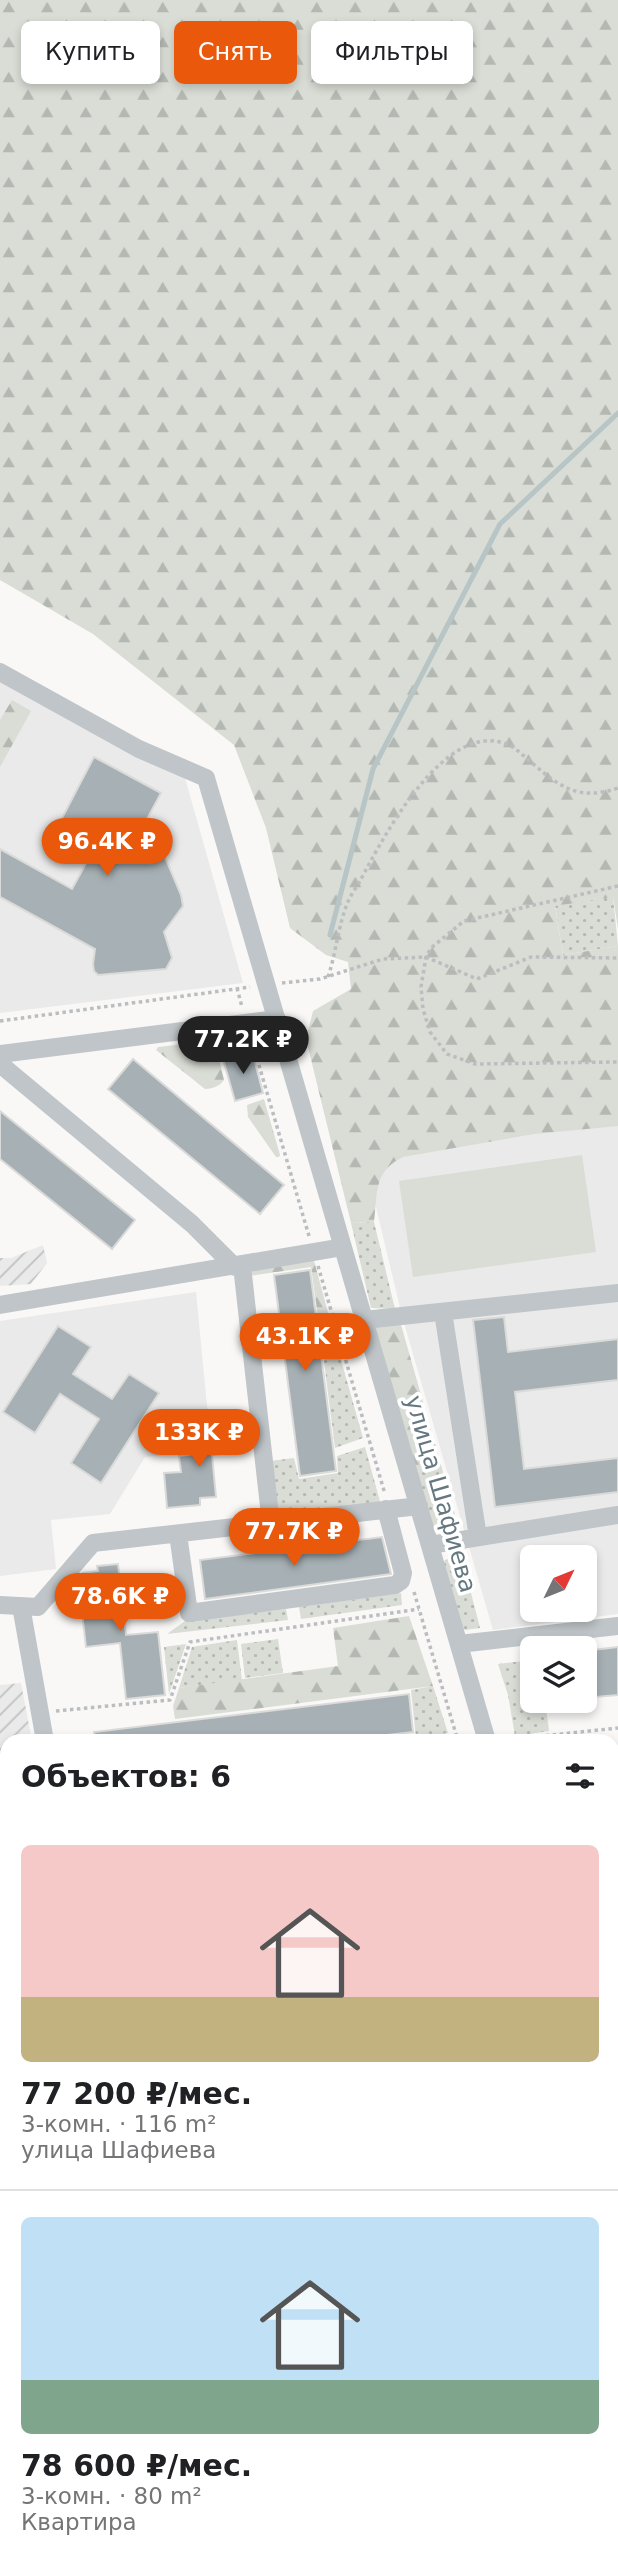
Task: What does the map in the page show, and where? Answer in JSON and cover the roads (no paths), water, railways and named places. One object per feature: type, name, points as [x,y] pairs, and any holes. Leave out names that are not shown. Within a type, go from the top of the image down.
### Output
[{"type":"street","name":"улица Шафиева","points":[[0,672],[139,749],[206,778],[483,1734]]},
{"type":"street","points":[[0,1054],[277,1019]]},
{"type":"street","points":[[0,1065],[239,1266],[271,1524]]},
{"type":"street","points":[[0,1305],[343,1247]]},
{"type":"street","points":[[364,1320],[618,1293]]},
{"type":"street","points":[[443,1312],[478,1537]]},
{"type":"street","points":[[0,1605],[38,1607],[93,1544],[419,1506]]},
{"type":"street","points":[[178,1534],[189,1613],[395,1585],[401,1581],[403,1573],[388,1509]]},
{"type":"street","points":[[430,1545],[618,1515]]},
{"type":"street","points":[[21,1606],[44,1734]]},
{"type":"street","points":[[459,1644],[618,1626]]},
{"type":"waterway","points":[[330,935],[373,769],[500,524],[618,413]]}]
